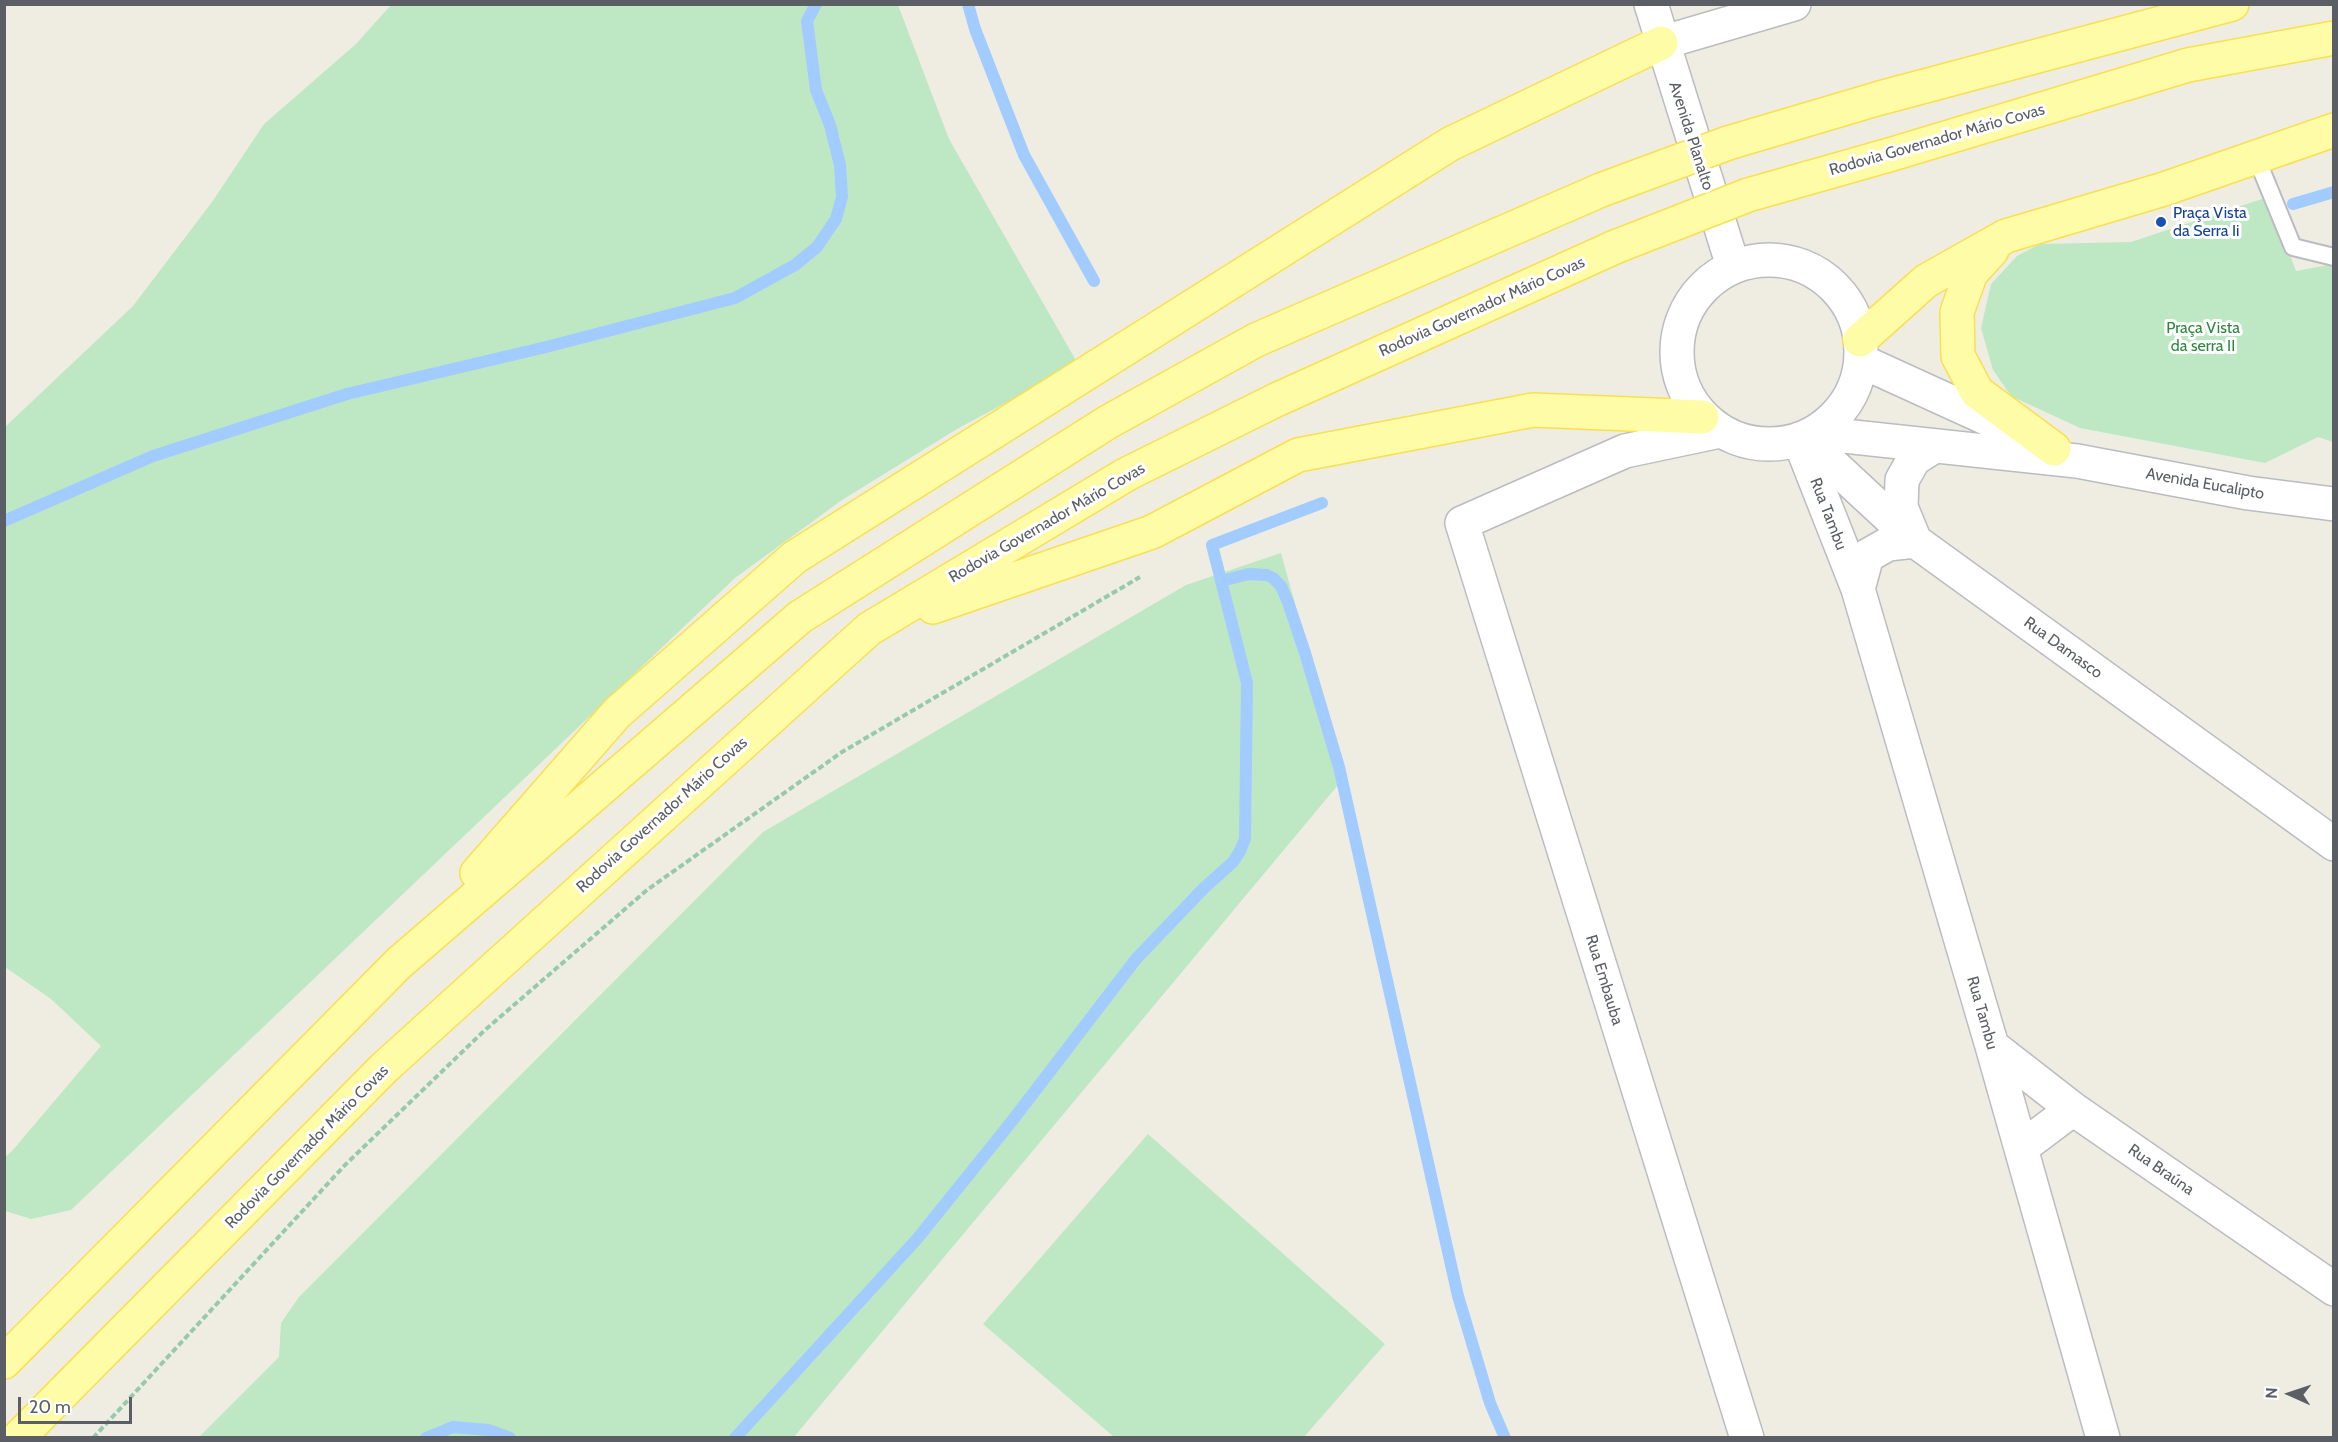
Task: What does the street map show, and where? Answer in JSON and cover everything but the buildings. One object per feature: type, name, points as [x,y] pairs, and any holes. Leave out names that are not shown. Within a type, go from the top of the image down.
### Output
[{"type":"main road","points":[[399,963],[800,617],[1108,422],[1256,340],[1601,190],[1728,143],[1880,98],[2232,4]]},
{"type":"main road","name":"Rodovia Governador Mário Covas","points":[[18,1437],[384,1068],[869,629],[1127,474],[1276,400],[1615,247],[1748,195],[2188,65],[2334,38]]},
{"type":"main road","points":[[4,1362],[399,963],[617,713],[795,557],[1085,372],[1232,284],[1450,144],[1661,43]]},
{"type":"main road","points":[[1861,351],[1926,281],[2006,236],[2164,189],[2334,130]]},
{"type":"main road","points":[[2006,236],[1971,273],[1958,312],[1958,356],[1977,392],[2066,455]]},
{"type":"main road","points":[[869,629],[1152,532],[1298,455],[1533,410],[1711,424]]},
{"type":"street","name":"Avenida Planalto","points":[[1651,4],[1661,43],[1732,266]]},
{"type":"street","points":[[1661,43],[1794,4]]},
{"type":"street","points":[[1776,259],[1798,264],[1818,273],[1836,288],[1849,306],[1857,326],[1861,351],[1853,392],[1840,411],[1806,437],[1761,445],[1740,441],[1711,424],[1689,399],[1680,378],[1676,356],[1678,333],[1686,313],[1697,294],[1713,278],[1732,266],[1754,260],[1776,259]]},
{"type":"street","name":"Avenida Eucalipto","points":[[1861,351],[2066,455]]},
{"type":"street","name":"Rua Embauba","points":[[1711,424],[1625,451],[1462,523],[1747,1437]]},
{"type":"street","name":"Avenida Eucalipto","points":[[1806,437],[2066,455],[2248,493],[2334,504]]},
{"type":"street","name":"Rua Damasco","points":[[1806,437],[1915,541],[2334,844]]},
{"type":"street","name":"Rua Tambu","points":[[1806,437],[1858,589],[1992,1046],[2103,1437]]},
{"type":"street","points":[[1915,541],[1901,507],[1902,480],[1914,459],[1933,447]]},
{"type":"street","name":"Rua Tambu","points":[[1858,589],[1867,556],[1888,544],[1915,541]]},
{"type":"street","name":"Rua Braúna","points":[[1992,1046],[2073,1109],[2334,1288]]},
{"type":"street","points":[[2021,1148],[2073,1109]]},
{"type":"lane","points":[[2256,157],[2293,246],[2334,257]]},
{"type":"path","points":[[93,1437],[345,1165],[485,1030],[647,890],[842,752],[1146,573]]},
{"type":"green space","points":[[391,5],[898,5],[949,139],[1078,364],[957,429],[842,500],[735,578],[71,1210],[31,1219],[5,1211],[5,1157],[101,1046],[51,999],[5,967],[5,427],[133,306],[212,202],[264,124],[356,44]]},
{"type":"green space","name":"Praça Vista da serra II","points":[[2268,197],[2296,271],[2333,264],[2333,442],[2318,437],[2265,463],[2080,428],[2011,396],[1993,370],[1981,328],[1991,284],[2017,256],[2040,244],[2131,242]]},
{"type":"green space","points":[[1281,553],[1343,779],[794,1437],[199,1437],[279,1357],[281,1323],[299,1297],[763,832],[1186,585]]},
{"type":"green space","points":[[1148,1134],[1385,1344],[1304,1437],[1114,1437],[983,1324]]},
{"type":"waterway","points":[[4,521],[153,456],[347,394],[546,347],[735,298],[795,265],[817,247],[836,219],[842,197],[840,165],[830,125],[816,90],[807,21],[816,4]]},
{"type":"waterway","points":[[968,4],[975,29],[1024,155],[1094,281]]},
{"type":"waterway","points":[[2293,204],[2334,192]]},
{"type":"waterway","points":[[735,1438],[917,1239],[1012,1121],[1136,959],[1204,888],[1233,862],[1240,851],[1245,839],[1247,683],[1212,545],[1322,503]]},
{"type":"waterway","points":[[1221,581],[1249,574],[1267,575],[1273,578],[1281,586],[1288,602],[1305,653],[1339,767],[1458,1296],[1490,1403],[1505,1438]]},
{"type":"waterway","points":[[426,1438],[453,1427],[488,1430],[510,1438]]},
{"type":"place","name":"Praça Vista da Serra Ii","points":[[2161,222]]}]
